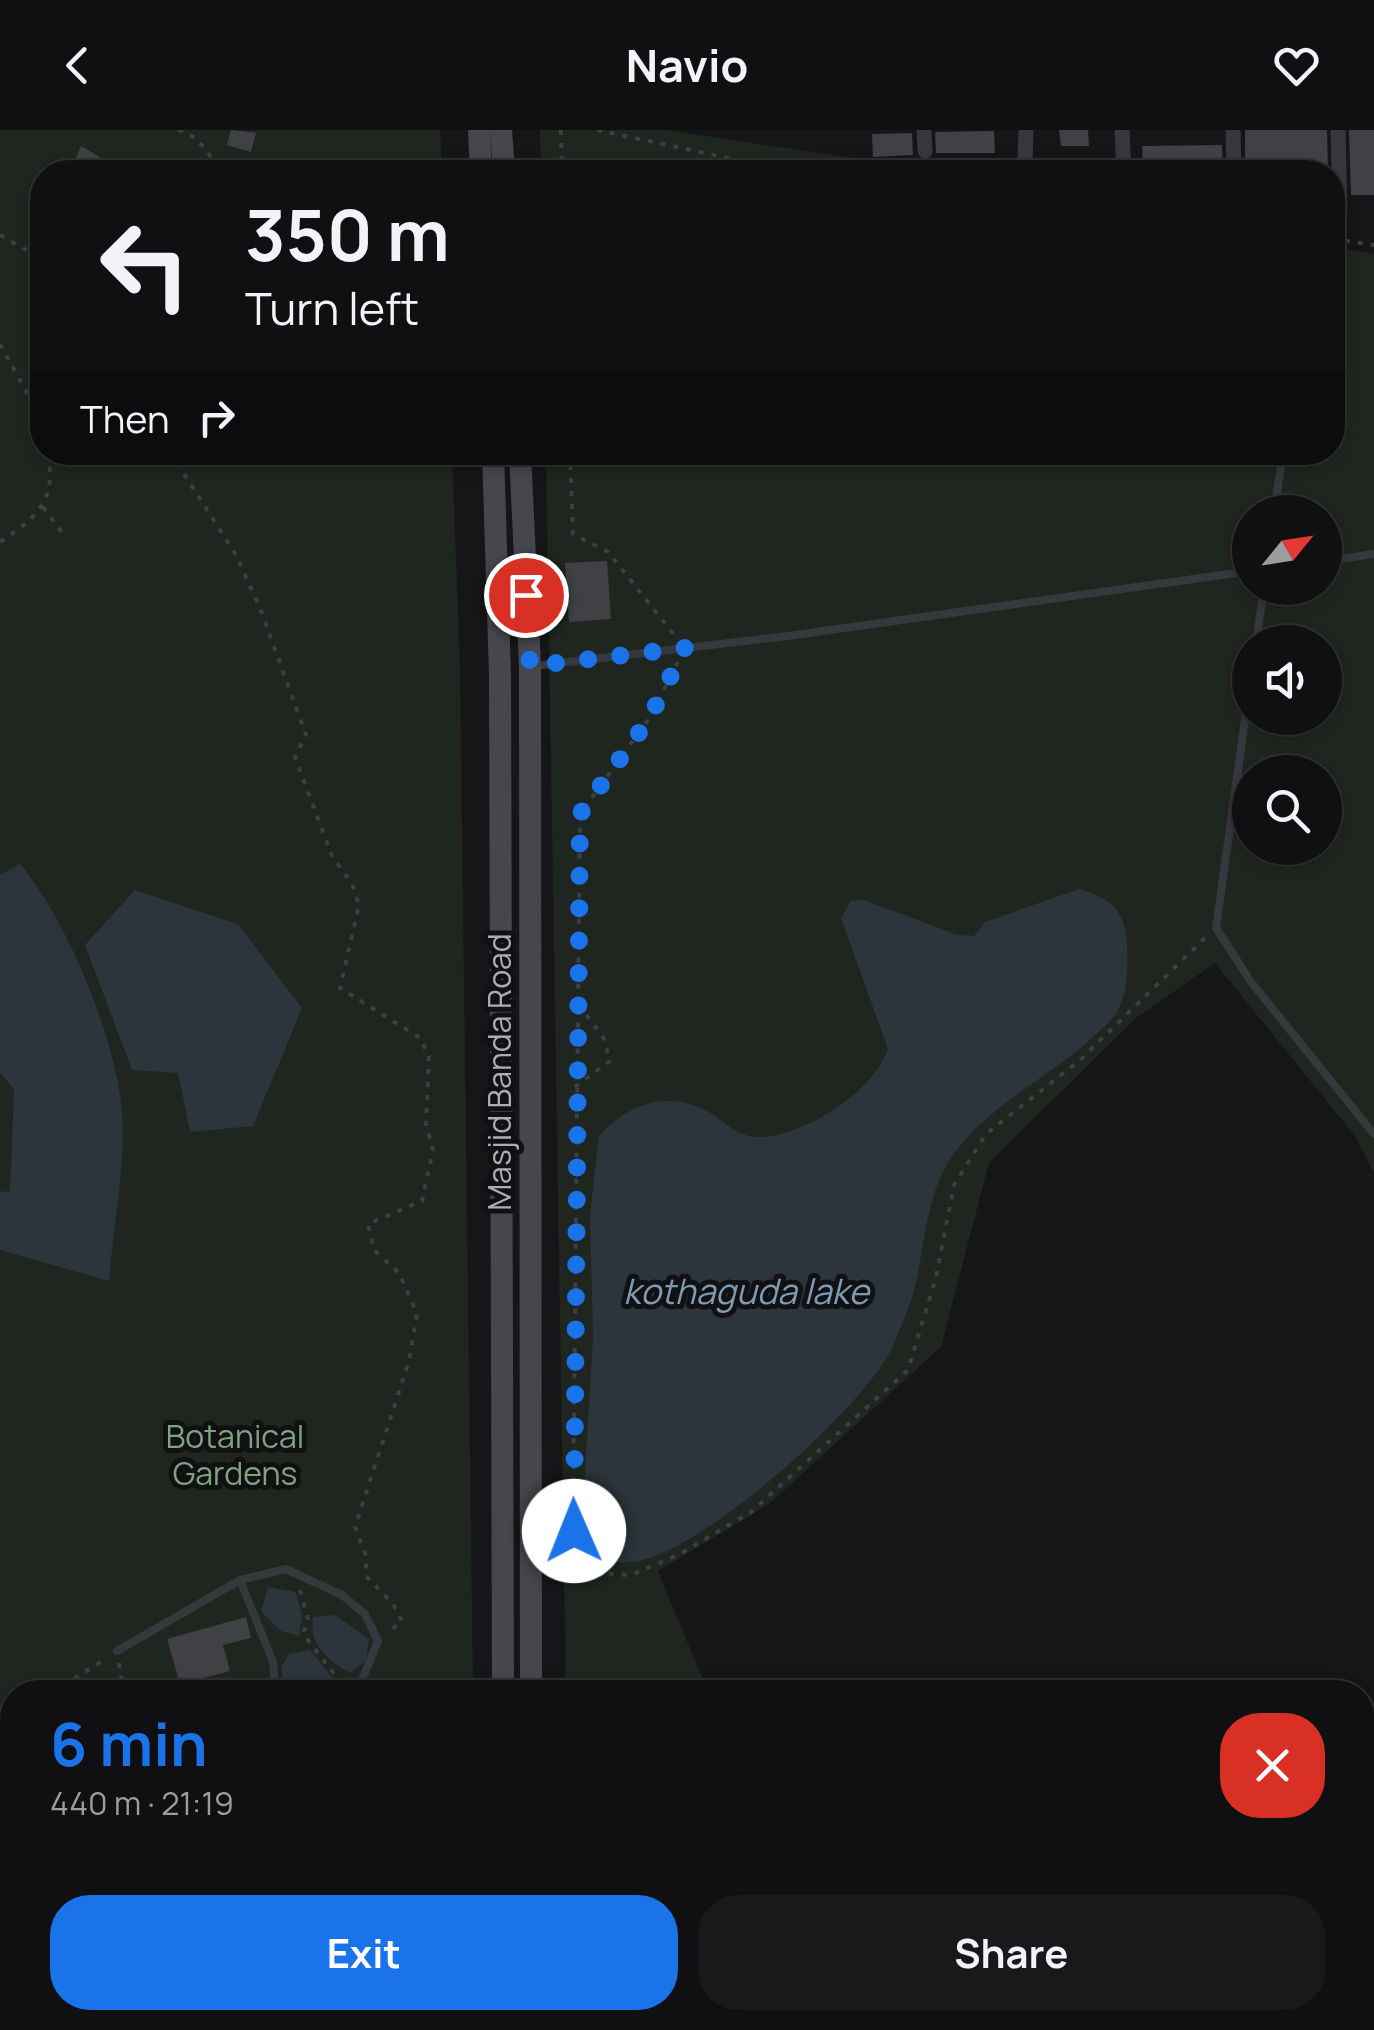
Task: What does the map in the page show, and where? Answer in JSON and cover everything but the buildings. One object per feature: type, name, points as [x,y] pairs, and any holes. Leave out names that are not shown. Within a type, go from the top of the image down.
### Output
[{"type":"main road","points":[[479,130],[480,160]]},
{"type":"main road","points":[[501,130],[503,160]]},
{"type":"main road","name":"Masjid Banda Road","points":[[493,465],[500,675],[503,1680]]},
{"type":"main road","name":"Masjid Banda Road","points":[[521,465],[530,666],[531,1680]]},
{"type":"street","points":[[924,130],[925,151]]},
{"type":"street","points":[[1025,160],[1026,130]]},
{"type":"street","points":[[1122,130],[1123,160]]},
{"type":"street","points":[[1233,130],[1234,160]]},
{"type":"street","points":[[1338,130],[1339,160]]},
{"type":"lane","points":[[1277,495],[1281,466]]},
{"type":"lane","points":[[1342,559],[1374,554]]},
{"type":"lane","points":[[530,666],[1232,573]]},
{"type":"lane","points":[[1243,735],[1216,928],[1250,982],[1374,1134]]},
{"type":"lane","points":[[118,1652],[240,1580],[286,1568],[342,1595],[365,1614],[378,1641],[362,1680]]},
{"type":"lane","points":[[240,1580],[274,1662],[275,1680]]},
{"type":"path","points":[[178,130],[196,138],[213,160]]},
{"type":"path","points":[[560,130],[561,160]]},
{"type":"path","points":[[597,130],[738,160]]},
{"type":"path","points":[[0,235],[30,252]]},
{"type":"path","points":[[1345,241],[1374,245]]},
{"type":"path","points":[[0,344],[30,398]]},
{"type":"path","points":[[0,542],[43,508],[53,476],[50,465]]},
{"type":"path","points":[[178,465],[236,555],[260,608],[306,736],[295,757],[300,780],[358,904],[340,988],[420,1038],[428,1056],[426,1124],[432,1150],[422,1201],[368,1224],[374,1250],[399,1273],[417,1314],[408,1361],[355,1527],[366,1556],[366,1576],[393,1604],[402,1621],[378,1641]]},
{"type":"path","points":[[570,465],[573,534],[608,552],[685,648],[649,719],[580,814],[575,1088],[575,1552],[596,1572],[631,1575],[678,1555],[751,1512],[908,1370],[936,1277],[954,1185],[986,1134],[1080,1060],[1216,928]]},
{"type":"path","points":[[43,508],[64,534]]},
{"type":"path","points":[[575,1088],[610,1061],[603,1037],[578,1004]]},
{"type":"path","points":[[296,1573],[308,1619],[303,1634],[338,1680]]},
{"type":"path","points":[[72,1680],[118,1652],[122,1680]]},
{"type":"green space","name":"Botanical Gardens","points":[[0,130],[440,130],[441,160],[30,160],[30,465],[452,465],[460,667],[473,1680],[0,1680]]},
{"type":"green space","points":[[540,130],[666,130],[865,160],[541,160]]},
{"type":"green space","points":[[1345,249],[1374,254],[1374,1173],[1355,1136],[1215,963],[1136,1018],[989,1163],[941,1347],[768,1505],[658,1571],[703,1680],[566,1680],[546,465],[1345,465]]},
{"type":"water","points":[[20,864],[38,887],[71,947],[99,1016],[118,1082],[122,1152],[109,1281],[0,1250],[0,1192],[10,1191],[14,1090],[0,1072],[0,875]]},
{"type":"water","name":"kothaguda lake","points":[[1079,889],[1108,902],[1124,924],[1127,971],[1121,1004],[1110,1021],[1078,1050],[979,1126],[948,1163],[934,1194],[911,1300],[894,1344],[878,1371],[778,1474],[697,1534],[660,1554],[631,1562],[611,1561],[596,1554],[586,1541],[582,1522],[593,1338],[590,1215],[599,1136],[624,1114],[668,1101],[699,1107],[749,1136],[773,1136],[813,1122],[851,1097],[867,1082],[888,1049],[841,918],[851,901],[864,900],[958,935],[974,936],[985,922]]},
{"type":"water","points":[[135,890],[238,924],[302,1008],[253,1126],[190,1132],[178,1073],[132,1070],[85,945]]},
{"type":"water","points":[[268,1587],[296,1592],[302,1616],[299,1636],[281,1631],[261,1611]]},
{"type":"water","points":[[335,1615],[369,1639],[366,1661],[350,1673],[327,1657],[314,1636],[313,1617]]},
{"type":"water","points":[[310,1650],[335,1680],[283,1680],[281,1668],[289,1654]]},
{"type":"route","points":[[526,595],[530,666],[685,648],[649,719],[580,814],[574,1531]]}]
